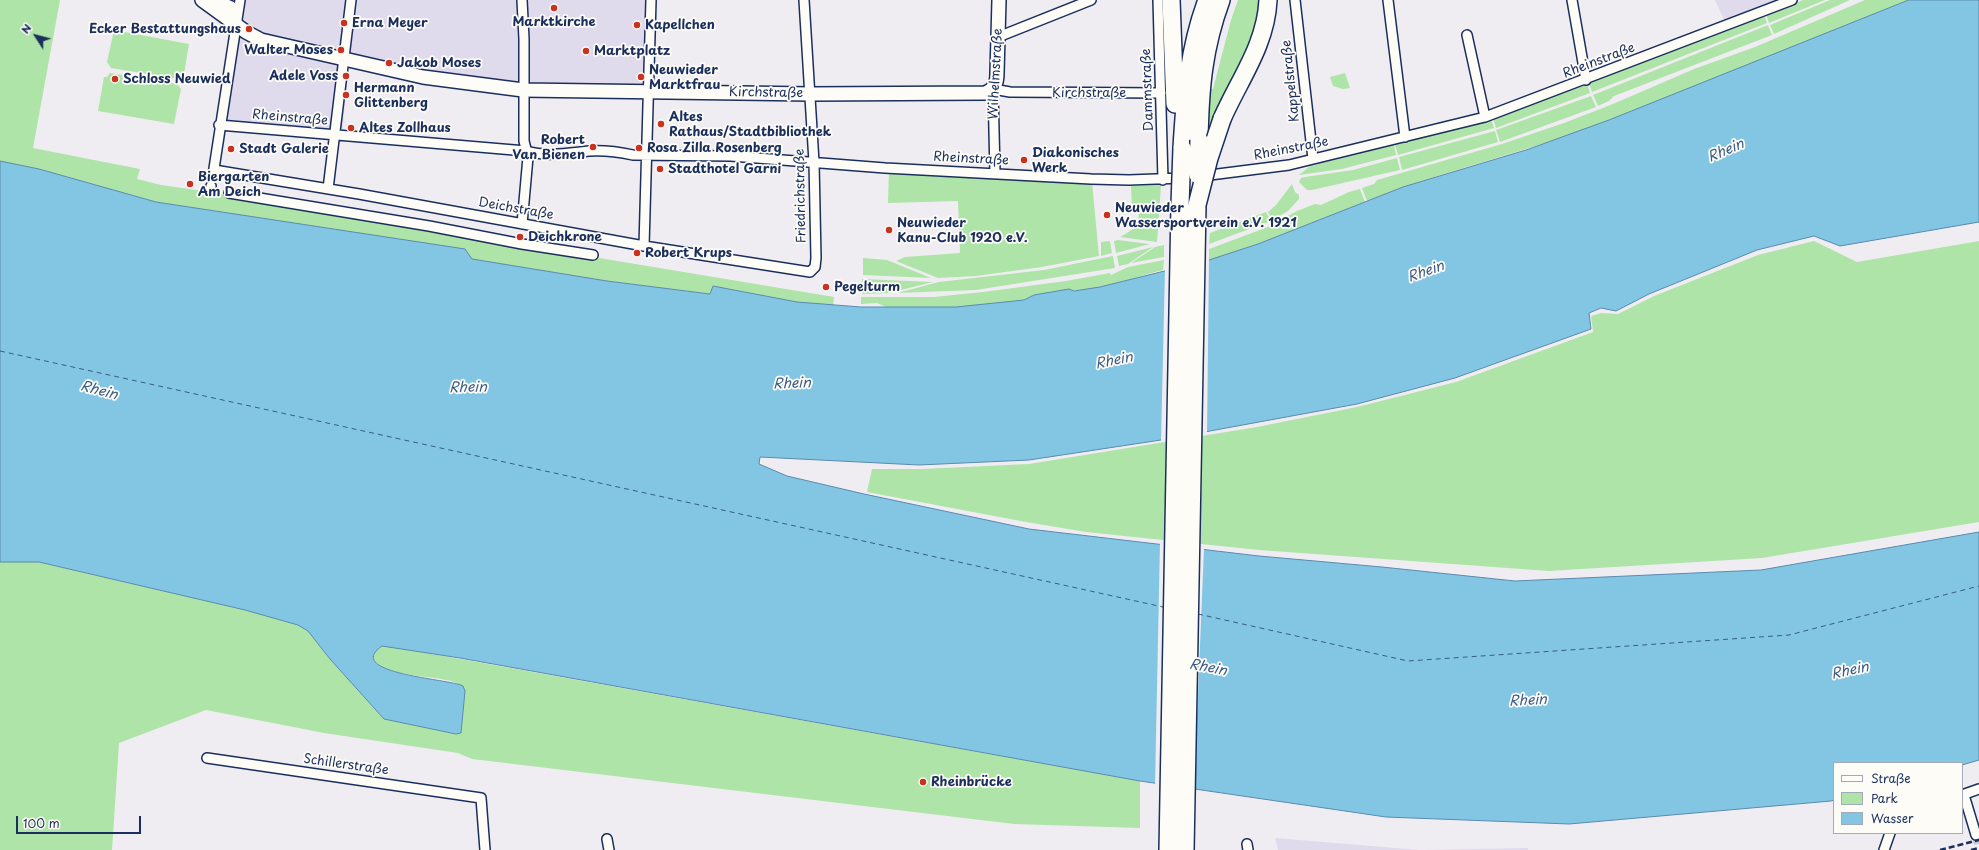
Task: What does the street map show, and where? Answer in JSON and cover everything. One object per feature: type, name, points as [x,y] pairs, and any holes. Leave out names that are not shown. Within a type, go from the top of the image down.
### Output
[{"type":"highway","points":[[1171,0],[1176,118],[1182,148]]},
{"type":"highway","points":[[1168,850],[1182,148],[1189,64],[1198,27],[1207,0]]},
{"type":"highway","points":[[1185,850],[1197,205],[1202,78],[1209,35],[1221,0]]},
{"type":"highway","points":[[1197,205],[1209,158],[1222,119],[1253,59],[1262,35],[1268,0]]},
{"type":"street","name":"Kirchstraße","points":[[202,0],[236,25],[261,40],[424,77],[523,90],[810,94],[985,93],[993,90],[1010,92],[1161,93]]},
{"type":"street","points":[[213,0],[230,3],[236,25]]},
{"type":"street","points":[[220,125],[240,0]]},
{"type":"street","points":[[328,188],[351,0]]},
{"type":"street","points":[[522,0],[524,39],[524,141],[528,157],[522,224]]},
{"type":"street","points":[[644,246],[652,0]]},
{"type":"street","name":"Friedrichstraße","points":[[804,0],[814,162],[816,258],[813,271]]},
{"type":"street","name":"Wilhelmstraße","points":[[995,173],[993,90],[997,83],[999,0]]},
{"type":"street","points":[[998,37],[1091,0]]},
{"type":"street","name":"Dammstraße","points":[[1158,0],[1163,180]]},
{"type":"street","name":"Kappelstraße","points":[[1295,0],[1313,159]]},
{"type":"street","points":[[1388,0],[1405,137]]},
{"type":"street","points":[[1572,0],[1586,80]]},
{"type":"street","name":"Rheinstraße","points":[[220,125],[526,151],[534,153],[568,154],[590,151],[618,152],[633,155],[731,156],[885,168],[1091,179],[1163,180],[1218,175],[1289,165],[1485,117],[1586,80],[1792,0]]},
{"type":"street","points":[[1467,35],[1485,117]]},
{"type":"street","name":"Deichstraße","points":[[220,125],[213,172],[328,188],[644,246],[808,272],[813,271]]},
{"type":"street","points":[[229,194],[429,226],[522,244],[593,255]]},
{"type":"street","name":"Schillerstraße","points":[[207,758],[481,798],[485,850]]},
{"type":"street","points":[[1976,835],[1963,795],[1979,789]]},
{"type":"street","points":[[1884,850],[1890,834]]},
{"type":"street","points":[[607,839],[609,850]]},
{"type":"shaded area","points":[[219,0],[647,0],[645,86],[521,89],[349,61],[342,136],[223,126],[245,6]]},
{"type":"shaded area","points":[[1715,0],[1783,0],[1725,22]]},
{"type":"shaded area","points":[[1275,838],[1419,850],[1278,850]]},
{"type":"shaded area","points":[[1528,848],[1528,850],[1419,850]]},
{"type":"green space","points":[[0,0],[60,0],[33,148],[140,169],[137,179],[161,185],[253,198],[467,236],[834,297],[833,306],[797,302],[713,286],[711,294],[607,281],[471,259],[464,249],[156,202],[39,169],[0,161]]},
{"type":"green space","points":[[1238,0],[1261,0],[1255,36],[1204,148],[1207,88],[1213,89],[1231,20]]},
{"type":"green space","points":[[1803,0],[1825,0],[1769,23],[1766,14]]},
{"type":"green space","points":[[1830,0],[1850,0],[1774,34],[1770,25]]},
{"type":"green space","points":[[1865,0],[1909,0],[1742,68],[1574,133],[1418,182],[1367,201],[1362,188],[1374,184],[1377,180],[1502,144],[1564,123],[1613,104],[1694,69],[1755,47]]},
{"type":"green space","points":[[1764,15],[1767,23],[1592,92],[1589,83]]},
{"type":"green space","points":[[1768,25],[1772,35],[1614,96],[1609,101],[1598,106],[1593,95]]},
{"type":"green space","points":[[114,30],[189,44],[184,74],[178,79],[111,68],[107,62]]},
{"type":"green space","points":[[110,73],[177,84],[181,89],[174,124],[98,111],[104,77],[107,77]]},
{"type":"green space","points":[[1345,73],[1350,88],[1343,89],[1333,86],[1330,77]]},
{"type":"green space","points":[[1587,84],[1590,93],[1496,128],[1493,118]]},
{"type":"green space","points":[[1591,96],[1596,107],[1500,142],[1496,130]]},
{"type":"green space","points":[[1491,119],[1494,128],[1398,155],[1395,145]]},
{"type":"green space","points":[[1495,131],[1498,142],[1402,170],[1399,157]]},
{"type":"green space","points":[[1394,145],[1396,155],[1342,169],[1299,175],[1310,166]]},
{"type":"green space","points":[[1397,158],[1400,170],[1312,190],[1307,190],[1299,182],[1301,178],[1305,177],[1353,170]]},
{"type":"green space","points":[[889,171],[1092,182],[1099,256],[1042,267],[976,276],[938,278],[896,261],[905,257],[960,253],[958,201],[888,203]]},
{"type":"green space","points":[[1292,184],[1295,192],[1299,195],[1299,199],[1288,211],[1272,220],[1268,212],[1276,205]]},
{"type":"green space","points":[[1161,185],[1157,242],[1120,237],[1133,229],[1138,220],[1139,209],[1132,209],[1131,186]]},
{"type":"green space","points":[[1360,189],[1365,202],[1258,244],[1209,260],[1209,249],[1268,227],[1297,211],[1315,204],[1321,205],[1349,192]]},
{"type":"green space","points":[[1266,212],[1271,221],[1209,244],[1210,233]]},
{"type":"green space","points":[[1118,240],[1150,244],[1116,253],[1114,241]]},
{"type":"green space","points":[[1110,241],[1112,253],[1101,256],[1101,242]]},
{"type":"green space","points":[[1814,241],[1857,262],[1979,241],[1979,522],[1762,558],[1549,571],[1259,550],[1086,532],[867,492],[872,469],[922,469],[1029,464],[1257,427],[1357,407],[1456,382],[1593,332],[1591,316],[1601,313],[1618,314],[1654,296],[1758,255]]},
{"type":"green space","points":[[1164,245],[1164,257],[1131,263],[1155,247]]},
{"type":"green space","points":[[1153,247],[1128,264],[1119,266],[1117,256]]},
{"type":"green space","points":[[1113,256],[1115,268],[976,290],[897,293],[939,282],[1044,270]]},
{"type":"green space","points":[[863,258],[887,260],[931,278],[863,275]]},
{"type":"green space","points":[[1164,260],[1163,270],[1098,288],[1086,290],[1069,289],[1034,295],[1024,300],[956,307],[886,307],[877,303],[861,304],[861,297],[934,297],[1066,281],[1110,273],[1111,275],[1128,267]]},
{"type":"green space","points":[[862,279],[933,282],[889,293],[862,294]]},
{"type":"green space","points":[[0,562],[39,562],[245,610],[299,625],[308,631],[330,659],[384,719],[456,734],[461,733],[465,691],[461,686],[450,681],[394,672],[383,667],[375,661],[373,653],[382,645],[1140,781],[1140,828],[1014,824],[472,759],[458,753],[324,733],[206,710],[119,743],[112,850],[0,850]]},
{"type":"water","name":"Rhein","points":[[1909,0],[1979,0],[1979,222],[1840,246],[1814,236],[1757,250],[1649,294],[1616,311],[1601,308],[1589,313],[1591,329],[1455,378],[1357,404],[1161,440],[1029,460],[919,465],[760,457],[759,464],[787,476],[1029,529],[1259,556],[1515,581],[1761,570],[1979,532],[1979,760],[1963,765],[1963,762],[1833,762],[1833,800],[1831,801],[1569,824],[1386,817],[1140,781],[460,658],[382,646],[374,655],[376,663],[387,669],[403,674],[455,683],[463,686],[465,691],[461,733],[456,734],[384,719],[330,659],[308,631],[298,625],[245,610],[39,562],[0,562],[0,161],[39,169],[156,202],[465,249],[472,259],[607,281],[710,294],[713,286],[797,302],[861,307],[956,307],[1024,300],[1034,295],[1069,289],[1074,291],[1100,287],[1209,260],[1258,244],[1403,187],[1526,150],[1609,120]]},
{"type":"pier","points":[[1209,257],[1207,435],[1161,442],[1165,268]]},
{"type":"pier","points":[[1160,542],[1204,548],[1194,791],[1155,786]]},
{"type":"ferry route","points":[[0,351],[1163,607]]},
{"type":"ferry route","points":[[1198,614],[1408,661],[1789,635],[1979,586]]},
{"type":"tunnel","points":[[1976,835],[1979,846]]},
{"type":"railway","points":[[1940,850],[1979,840]]},
{"type":"railway","points":[[1971,850],[1979,848]]},
{"type":"place","name":"Marktkirche","points":[[554,8]]},
{"type":"place","name":"Erna Meyer","points":[[344,23]]},
{"type":"place","name":"Kapellchen","points":[[637,25]]},
{"type":"place","name":"Ecker Bestattungshaus","points":[[249,29]]},
{"type":"place","name":"Walter Moses","points":[[341,50]]},
{"type":"place","name":"Marktplatz","points":[[586,51]]},
{"type":"place","name":"Jakob Moses","points":[[389,63]]},
{"type":"place","name":"Adele Voss","points":[[346,76]]},
{"type":"place","name":"Neuwieder Marktfrau","points":[[641,77]]},
{"type":"place","name":"Schloss Neuwied","points":[[115,79]]},
{"type":"place","name":"Hermann Glittenberg","points":[[346,95]]},
{"type":"place","name":"Altes Rathaus/Stadtbibliothek","points":[[661,124]]},
{"type":"place","name":"Altes Zollhaus","points":[[351,128]]},
{"type":"place","name":"Robert Van Bienen","points":[[593,147]]},
{"type":"place","name":"Rosa Zilla Rosenberg","points":[[639,148]]},
{"type":"place","name":"Stadt Galerie","points":[[231,149]]},
{"type":"place","name":"Diakonisches Werk","points":[[1024,160]]},
{"type":"place","name":"Stadthotel Garni","points":[[660,169]]},
{"type":"place","name":"Biergarten Am Deich","points":[[190,184]]},
{"type":"place","name":"Neuwieder Wassersportverein e.V. 1921","points":[[1107,215]]},
{"type":"place","name":"Neuwieder Kanu-Club 1920 e.V.","points":[[889,230]]},
{"type":"place","name":"Deichkrone","points":[[520,237]]},
{"type":"place","name":"Robert Krups","points":[[637,253]]},
{"type":"place","name":"Pegelturm","points":[[826,287]]},
{"type":"place","name":"Rheinbrücke","points":[[923,782]]}]
